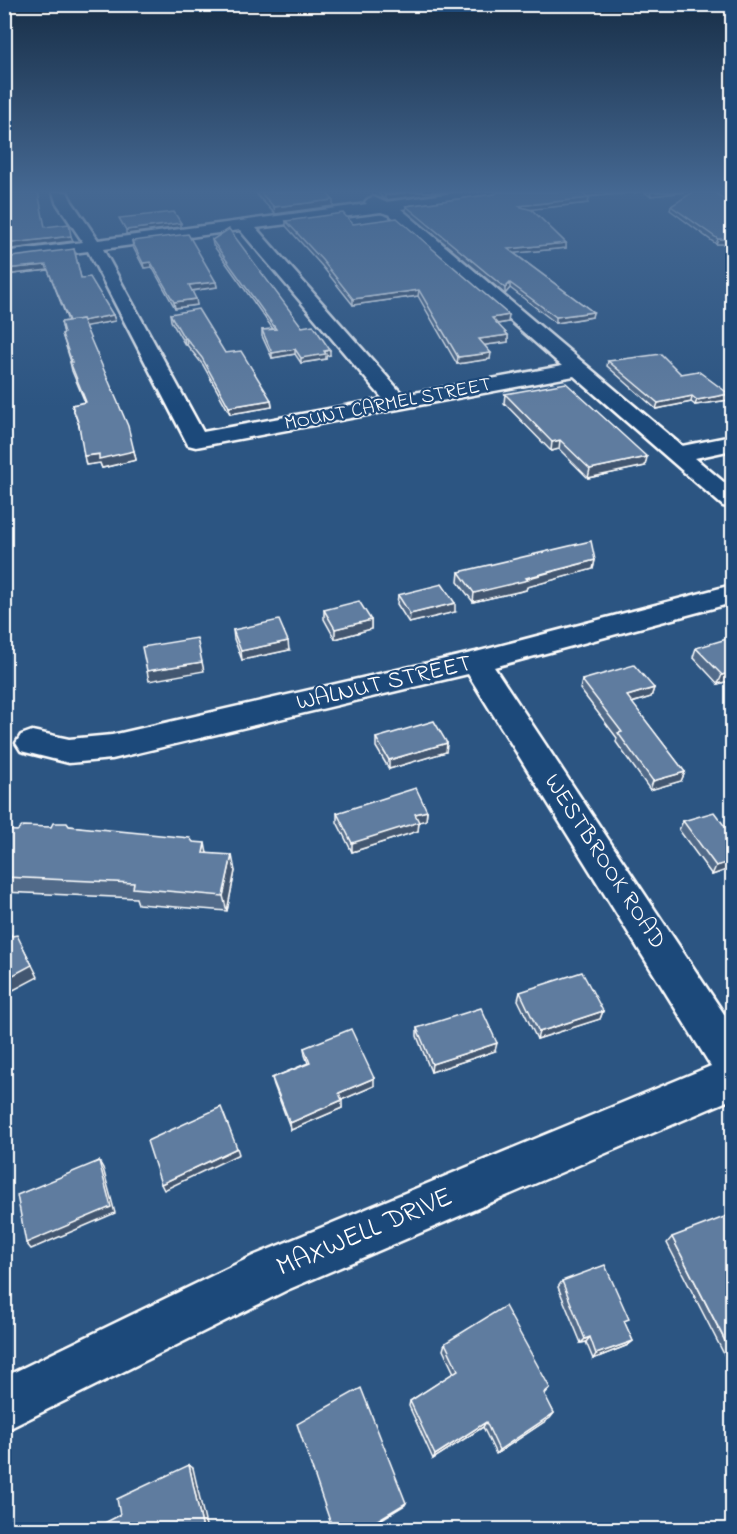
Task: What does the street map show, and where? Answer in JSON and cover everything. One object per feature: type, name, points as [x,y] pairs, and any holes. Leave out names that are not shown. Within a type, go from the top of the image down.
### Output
[{"type":"street","name":"MOUNT CARMEL STREET","points":[[103,264],[196,440],[579,369]]},
{"type":"street","points":[[277,264],[398,403]]},
{"type":"street","points":[[453,264],[732,501]]},
{"type":"street","points":[[679,454],[732,443]]},
{"type":"street","name":"WALNUT STREET","points":[[32,743],[69,752],[112,747],[476,662],[732,594]]},
{"type":"street","name":"WESTBROOK ROAD","points":[[476,662],[732,1062]]},
{"type":"street","name":"MAXWELL DRIVE","points":[[4,1405],[270,1273],[732,1078]]},
{"type":"building","points":[[4,264],[78,264],[81,278],[90,277],[113,315],[83,321],[82,319],[69,321],[46,265],[4,269]]},
{"type":"building","points":[[152,264],[205,264],[216,282],[189,285],[196,299],[174,302]]},
{"type":"building","points":[[229,264],[255,264],[302,327],[313,325],[330,350],[324,351],[326,354],[301,358],[295,349],[272,353],[262,330],[276,329]]},
{"type":"building","points":[[325,264],[450,264],[509,315],[492,318],[508,335],[479,339],[491,353],[458,357],[419,290],[353,299]]},
{"type":"building","points":[[476,264],[528,264],[593,312],[556,317],[510,283],[505,288]]},
{"type":"building","points":[[198,309],[225,353],[241,351],[271,400],[229,407],[202,358],[184,338],[170,314]]},
{"type":"building","points":[[82,319],[128,426],[134,451],[99,459],[99,454],[84,456],[79,425],[72,405],[86,402],[70,362],[72,362],[62,334],[64,333],[61,322]]},
{"type":"building","points":[[661,354],[681,374],[698,371],[729,394],[697,400],[692,396],[658,403],[608,361]]},
{"type":"building","points":[[566,383],[647,457],[590,469],[560,440],[552,442],[505,394]]},
{"type":"building","points":[[591,541],[595,560],[474,593],[459,572]]},
{"type":"building","points":[[442,584],[455,603],[410,614],[398,595]]},
{"type":"building","points":[[359,601],[371,620],[335,629],[324,610]]},
{"type":"building","points":[[279,620],[288,641],[241,651],[233,630]]},
{"type":"building","points":[[197,638],[202,662],[147,671],[142,647]]},
{"type":"building","points":[[730,638],[732,641],[732,672],[722,675],[696,648]]},
{"type":"building","points":[[634,665],[654,688],[627,696],[685,772],[653,781],[618,733],[622,732],[582,680]]},
{"type":"building","points":[[434,721],[447,743],[389,760],[376,738]]},
{"type":"building","points":[[416,788],[427,811],[415,814],[419,822],[352,843],[337,813]]},
{"type":"building","points":[[714,812],[732,836],[732,861],[716,866],[683,821]]},
{"type":"building","points":[[53,823],[190,838],[193,842],[205,843],[203,853],[232,855],[223,896],[133,888],[134,883],[4,877],[4,830],[17,831],[23,826],[51,827]]},
{"type":"building","points":[[4,925],[12,936],[17,935],[32,965],[4,980]]},
{"type":"building","points":[[582,972],[603,1011],[539,1032],[520,992]]},
{"type":"building","points":[[481,1008],[497,1043],[432,1064],[417,1028]]},
{"type":"building","points":[[351,1029],[374,1078],[339,1093],[342,1100],[290,1123],[272,1078],[310,1063],[304,1048]]},
{"type":"building","points":[[221,1107],[237,1148],[161,1184],[147,1141]]},
{"type":"building","points":[[99,1161],[111,1207],[26,1243],[17,1195]]},
{"type":"building","points":[[727,1216],[732,1226],[732,1354],[672,1237]]},
{"type":"building","points":[[605,1265],[629,1319],[624,1321],[633,1341],[596,1354],[590,1337],[585,1339],[562,1281]]},
{"type":"building","points":[[505,1306],[550,1388],[544,1393],[554,1413],[499,1450],[486,1422],[435,1455],[410,1401],[458,1370],[445,1343]]},
{"type":"building","points":[[361,1388],[406,1503],[361,1530],[333,1530],[297,1424]]},
{"type":"building","points":[[189,1465],[203,1530],[91,1530],[120,1515],[117,1499]]}]
